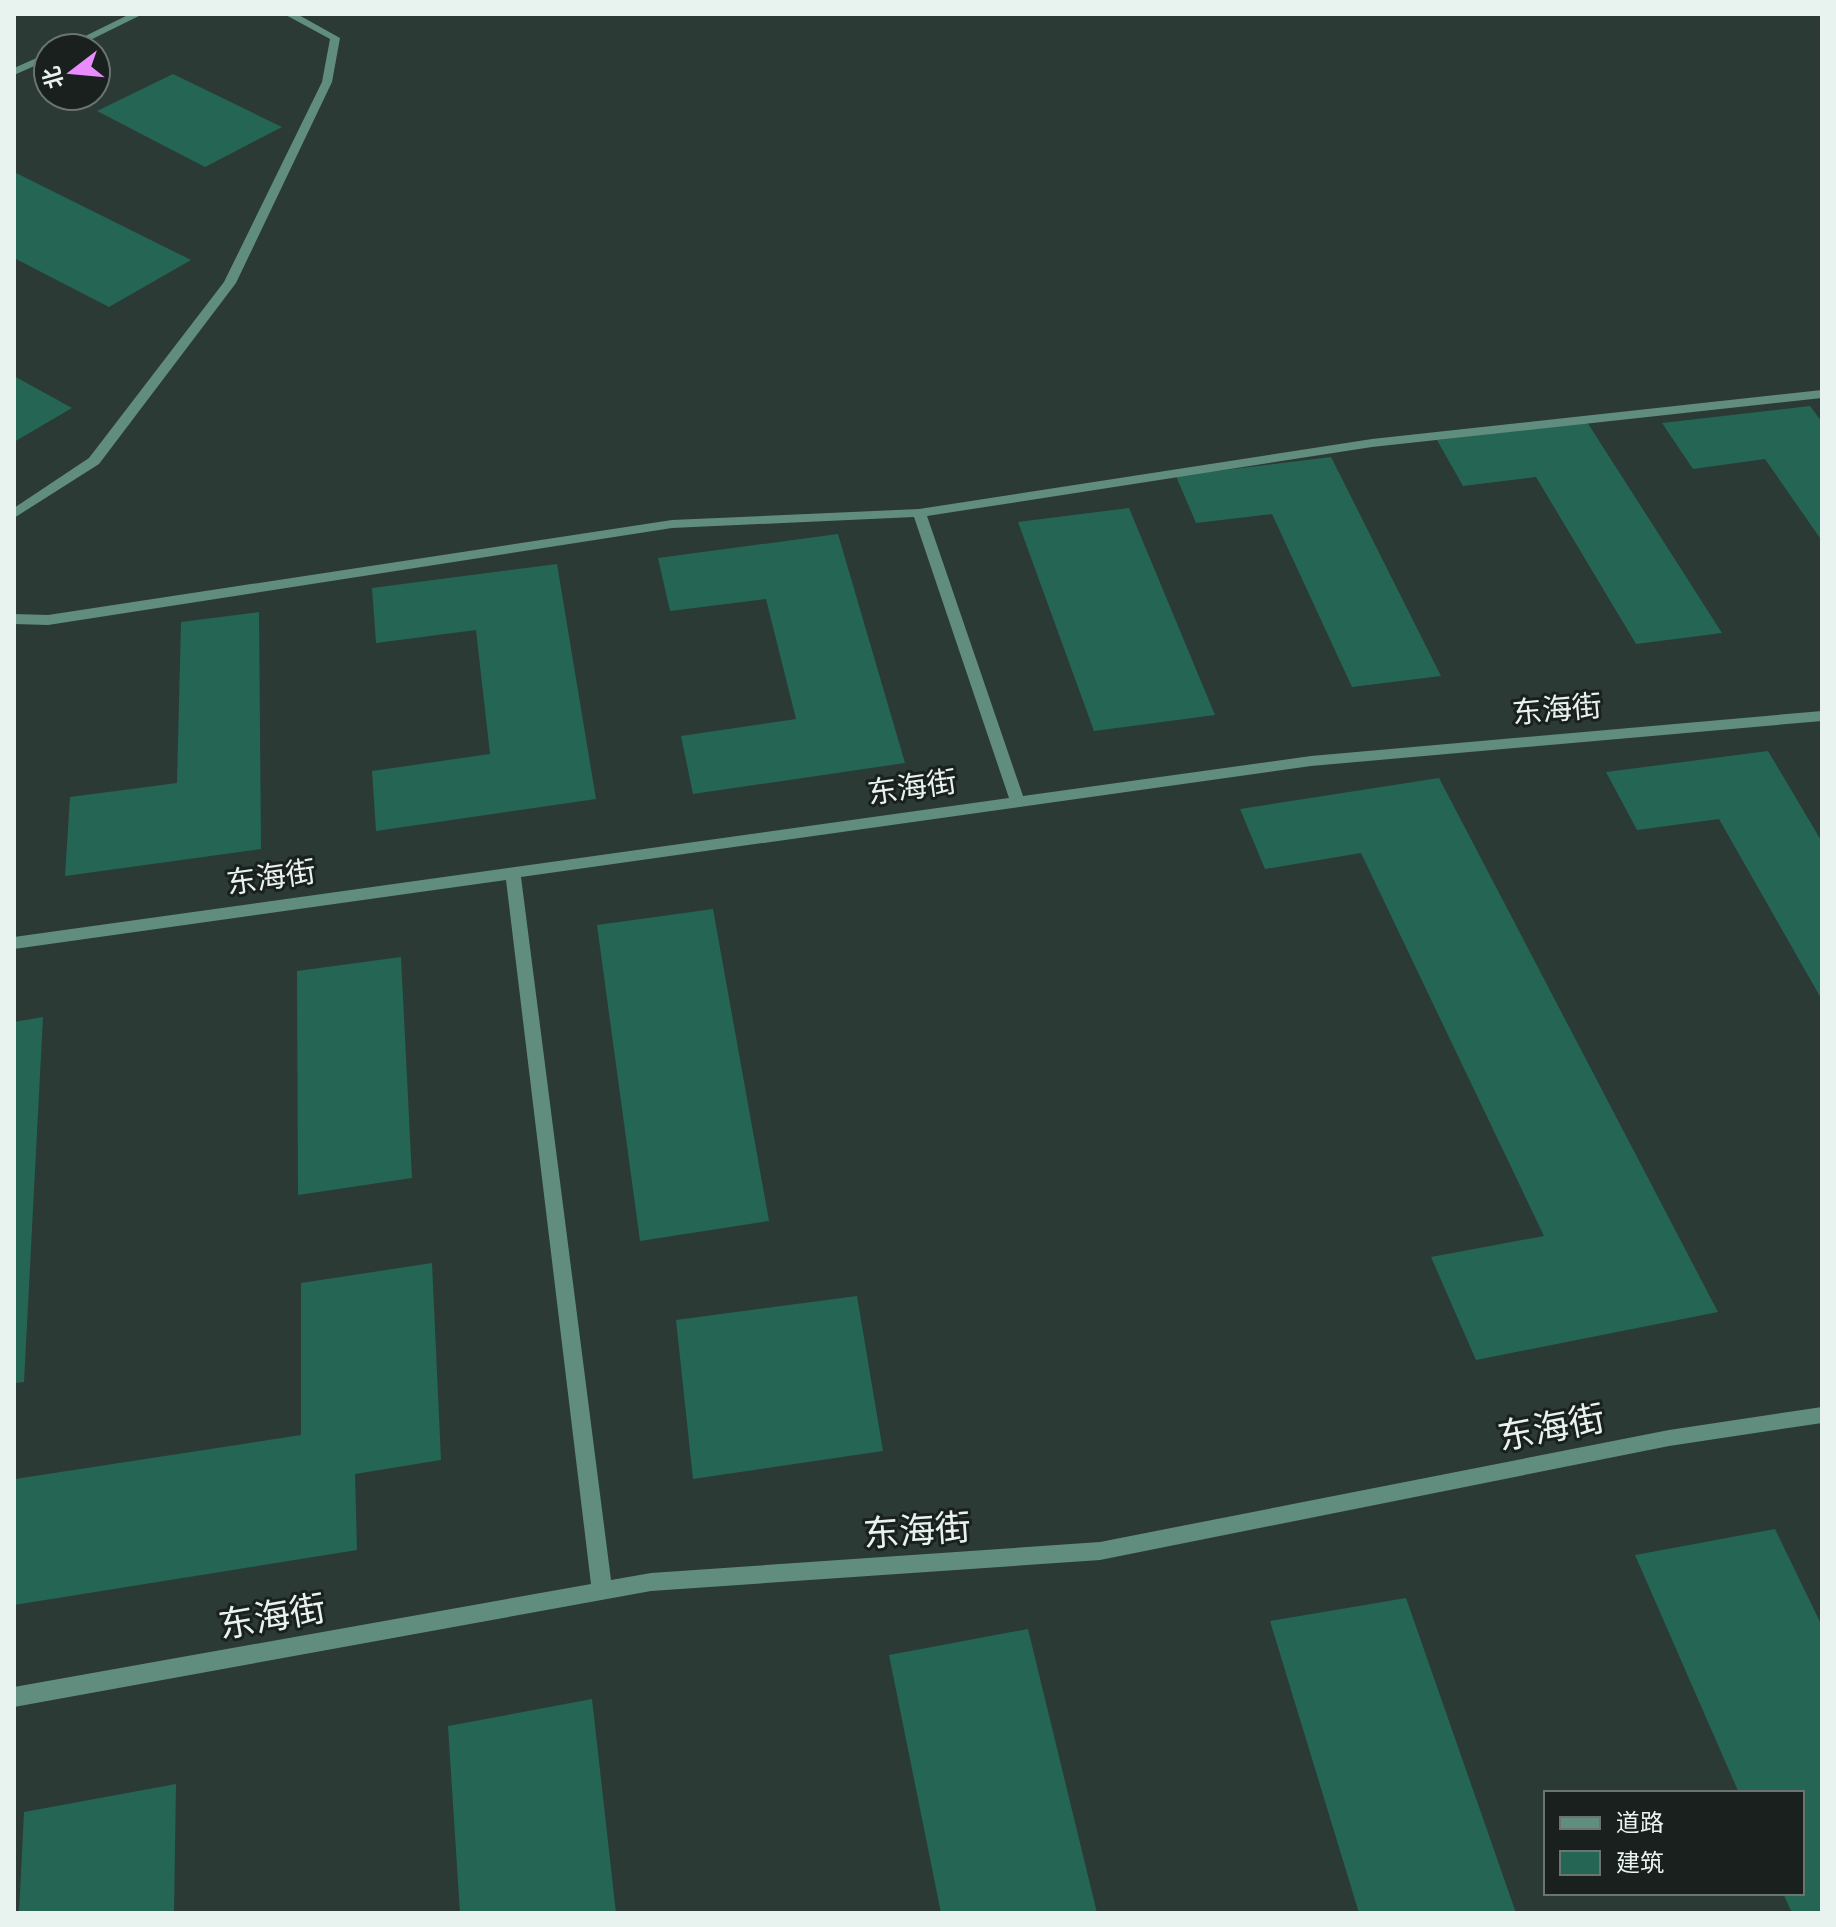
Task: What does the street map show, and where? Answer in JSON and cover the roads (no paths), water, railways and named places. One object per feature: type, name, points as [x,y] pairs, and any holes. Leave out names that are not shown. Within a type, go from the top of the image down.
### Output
[{"type":"street","points":[[100,32],[138,14]]},
{"type":"street","points":[[14,514],[94,461],[230,283],[327,82],[335,38],[289,14]]},
{"type":"street","points":[[14,619],[48,620],[672,524],[919,513],[1372,443],[1822,394]]},
{"type":"street","points":[[919,513],[1018,803]]},
{"type":"street","name":"东海街","points":[[14,943],[1311,761],[1822,716]]},
{"type":"street","points":[[513,873],[602,1591]]},
{"type":"street","name":"东海街","points":[[14,1697],[651,1582],[1100,1551],[1669,1438],[1822,1415]]}]
